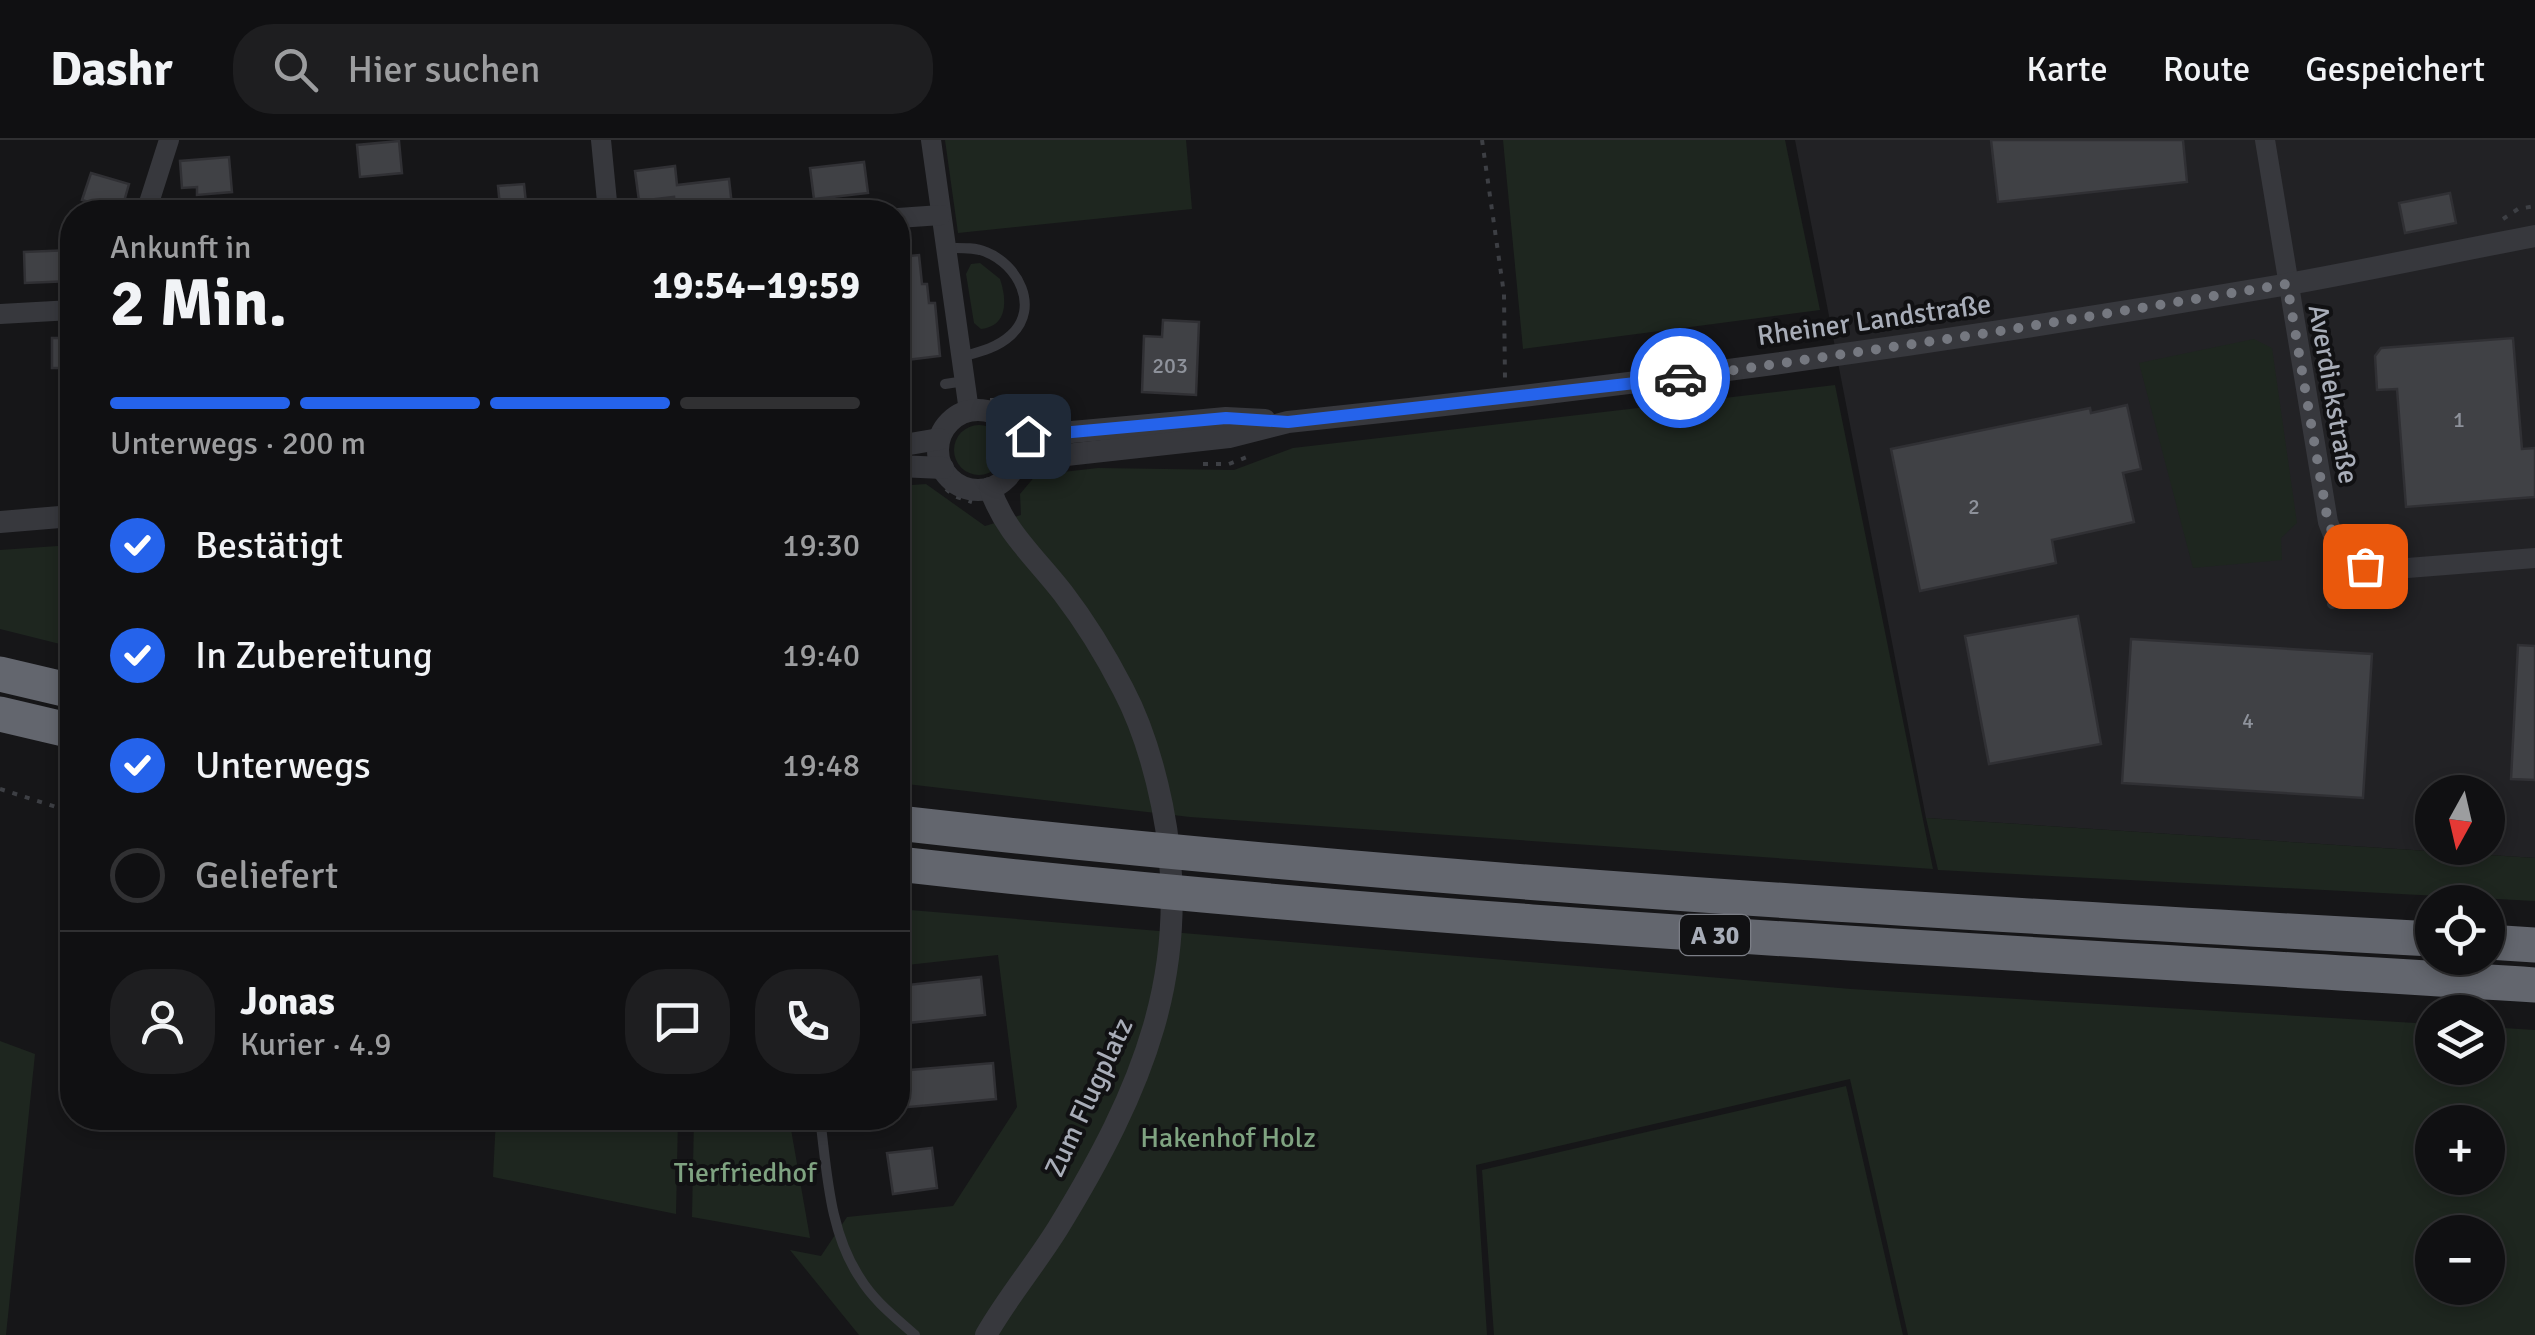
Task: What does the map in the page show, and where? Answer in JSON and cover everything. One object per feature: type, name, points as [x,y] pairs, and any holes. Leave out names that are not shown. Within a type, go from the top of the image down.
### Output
[{"type":"highway","points":[[0,674],[60,688]]},
{"type":"highway","points":[[0,714],[60,728]]},
{"type":"highway","name":"A 30","points":[[910,824],[1130,850],[1368,870],[1748,898],[2415,938]]},
{"type":"highway","name":"A 30","points":[[910,865],[1335,907],[2019,956],[2535,985]]},
{"type":"highway","points":[[2505,943],[2535,945]]},
{"type":"street","points":[[150,200],[168,140]]},
{"type":"street","points":[[601,140],[607,200]]},
{"type":"street","points":[[931,140],[961,357],[955,383],[969,411]]},
{"type":"street","points":[[2264,140],[2287,284]]},
{"type":"street","points":[[910,217],[941,215]]},
{"type":"street","name":"Rheiner Landstraße","points":[[1014,466],[1030,460],[1230,436],[1288,422],[1506,399],[1988,333],[2287,284],[2535,236]]},
{"type":"street","name":"Averdiekstraße","points":[[2287,284],[2328,522],[2341,552],[2350,558]]},
{"type":"street","points":[[0,314],[60,311]]},
{"type":"street","points":[[910,469],[963,487],[990,488],[1009,476],[1014,466],[1017,424],[996,414],[969,411],[950,421],[940,439],[943,478]]},
{"type":"street","name":"Rheiner Landstraße","points":[[1017,424],[1028,436],[1226,418],[1288,422]]},
{"type":"street","points":[[910,444],[940,439]]},
{"type":"street","name":"Zum Flugplatz","points":[[986,1335],[1056,1230],[1106,1145],[1140,1070],[1162,1002],[1170,961],[1172,871],[1156,778],[1126,694],[1064,594],[1008,528],[990,488]]},
{"type":"street","points":[[0,522],[60,517]]},
{"type":"street","points":[[2350,558],[2382,570],[2535,558]]},
{"type":"lane","points":[[946,248],[982,250],[1007,263],[1021,282],[1025,307],[1015,332],[994,347],[961,357]]},
{"type":"lane","points":[[2332,604],[2350,558]]},
{"type":"lane","points":[[822,1130],[836,1223],[845,1251],[880,1304],[915,1335]]},
{"type":"path","points":[[1482,140],[1504,294],[1506,399]]},
{"type":"path","points":[[2498,221],[2518,209],[2535,206]]},
{"type":"path","points":[[998,400],[1017,424]]},
{"type":"path","points":[[943,478],[970,502]]},
{"type":"path","points":[[0,789],[60,808]]},
{"type":"shaded area","points":[[1795,140],[2535,140],[2535,858],[2505,856],[2505,775],[2415,775],[2415,850],[1926,818]]},
{"type":"green space","points":[[945,140],[1186,140],[1192,209],[958,233]]},
{"type":"green space","points":[[1503,140],[1785,140],[1820,310],[1523,349]]},
{"type":"green space","points":[[980,263],[1000,279],[1004,295],[1001,317],[981,329],[974,323],[966,274],[971,264]]},
{"type":"green space","points":[[2254,339],[2272,348],[2297,523],[2281,538],[2282,560],[2193,568],[2139,363]]},
{"type":"green space","points":[[1835,385],[1933,869],[1190,817],[910,784],[910,485],[926,484],[985,526],[1021,515],[1020,494],[1036,475],[1098,468],[1234,470],[1293,448]]},
{"type":"green space","points":[[979,425],[997,432],[1004,450],[997,468],[979,475],[961,468],[954,450],[961,432]]},
{"type":"green space","points":[[60,546],[60,644],[0,629],[0,550]]},
{"type":"green space","points":[[1926,818],[2415,850],[2415,865],[2505,865],[2505,856],[2535,858],[2535,901],[2505,899],[2505,885],[2415,885],[2415,895],[1938,870]]},
{"type":"green space","name":"Hakenhof Holz","points":[[910,910],[1851,989],[2415,1023],[2415,1085],[2505,1085],[2505,1028],[2535,1030],[2535,1335],[1908,1335],[1850,1079],[1476,1165],[1487,1335],[859,1335],[790,1250],[821,1256],[847,1217],[953,1206],[1017,1107],[998,955],[910,965]]},
{"type":"green space","points":[[0,1041],[35,1054],[6,1335],[0,1335]]},
{"type":"green space","points":[[1846,1086],[1903,1335],[1494,1335],[1482,1170]]},
{"type":"green space","points":[[495,1130],[678,1130],[676,1214],[493,1177]]},
{"type":"green space","name":"Tierfriedhof","points":[[694,1130],[791,1130],[810,1238],[692,1217]]},
{"type":"building","points":[[1991,140],[2183,140],[2187,182],[1998,202]]},
{"type":"building","points":[[399,141],[402,173],[360,177],[357,145]]},
{"type":"building","points":[[229,157],[232,192],[197,195],[197,187],[182,188],[180,161]]},
{"type":"building","points":[[864,162],[868,193],[814,199],[810,168]]},
{"type":"building","points":[[675,166],[677,185],[729,179],[731,200],[639,200],[635,171]]},
{"type":"building","points":[[91,173],[129,184],[124,200],[82,200]]},
{"type":"building","points":[[524,184],[526,200],[499,200],[498,186]]},
{"type":"building","points":[[2450,193],[2456,223],[2405,233],[2399,203]]},
{"type":"building","points":[[60,250],[60,282],[25,283],[24,252]]},
{"type":"building","points":[[919,255],[922,284],[927,284],[929,303],[935,303],[940,356],[910,360],[910,256]]},
{"type":"building","points":[[1163,320],[1199,322],[1196,395],[1142,392],[1144,336],[1162,337]]},
{"type":"building","points":[[52,338],[60,338],[60,368],[52,368]]},
{"type":"building","points":[[2513,338],[2522,449],[2535,448],[2535,497],[2406,507],[2397,389],[2377,390],[2375,356],[2381,348]]},
{"type":"building","points":[[2127,405],[2141,469],[2123,473],[2134,522],[2052,540],[2056,563],[1920,591],[1891,449],[2090,408],[2091,413]]},
{"type":"building","points":[[2078,616],[2101,744],[1989,764],[1965,636]]},
{"type":"building","points":[[2131,639],[2372,654],[2363,798],[2122,783]]},
{"type":"building","points":[[2518,645],[2535,646],[2535,780],[2511,779]]},
{"type":"building","points":[[981,977],[985,1015],[910,1023],[910,985]]},
{"type":"building","points":[[993,1063],[996,1099],[910,1107],[910,1070]]},
{"type":"building","points":[[932,1148],[937,1188],[893,1194],[887,1153]]},
{"type":"way so far","points":[[1680,378],[2287,284],[2328,522],[2341,552],[2365,566]]},
{"type":"route","points":[[1028,436],[1226,418],[1288,422],[1680,378]]}]
